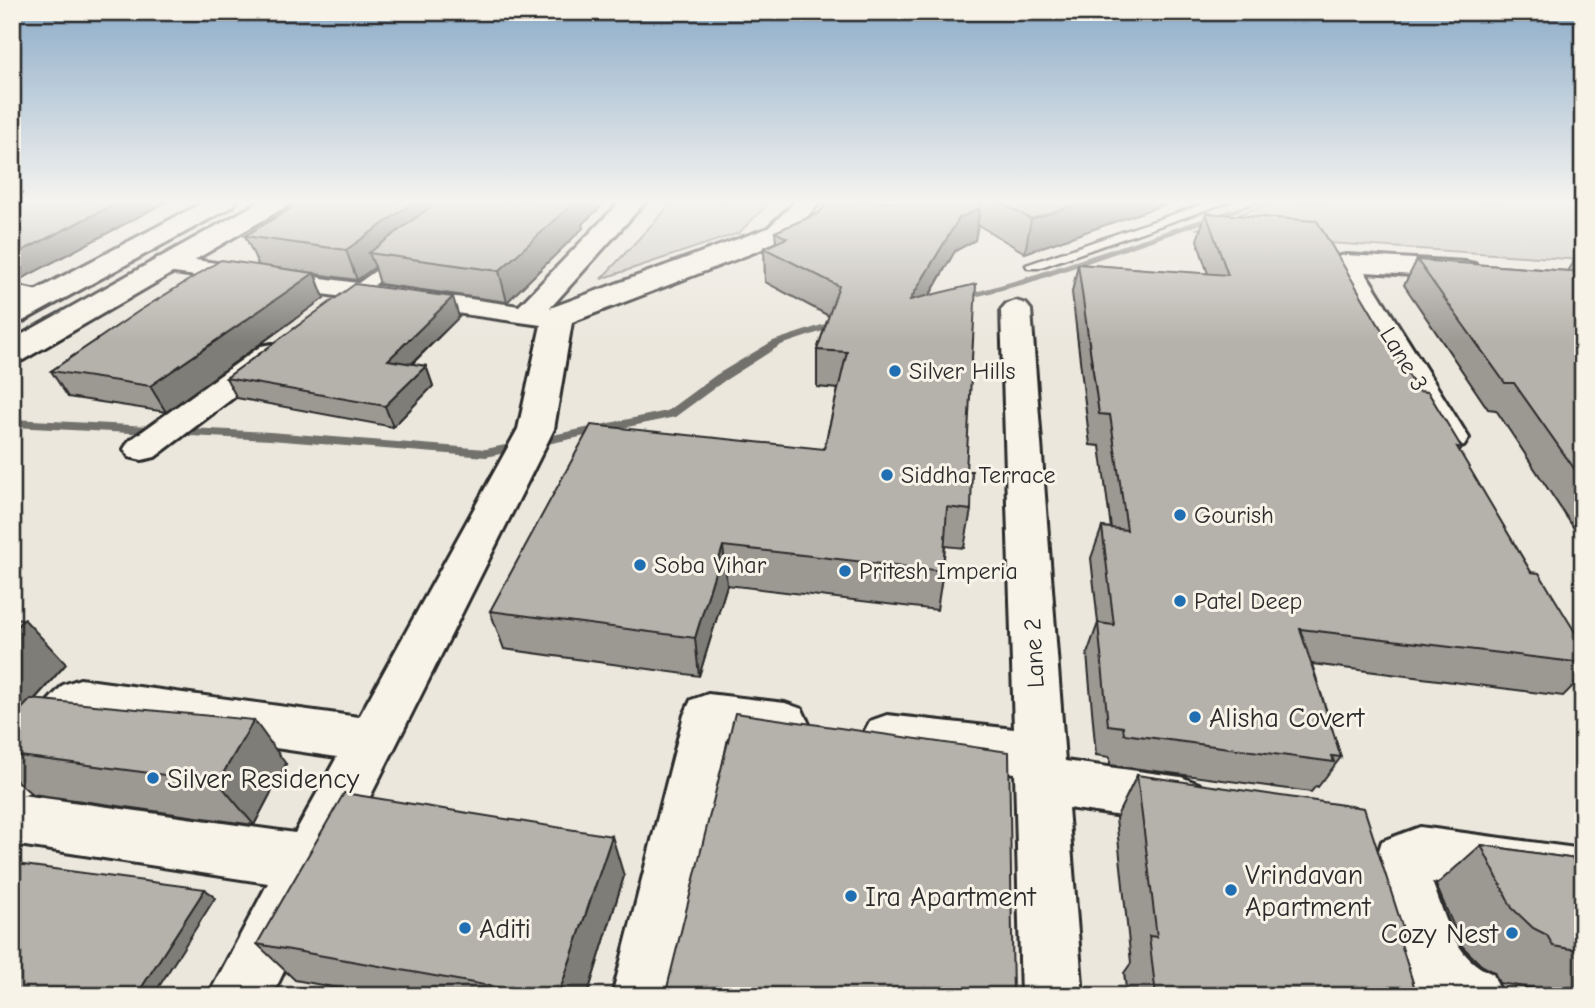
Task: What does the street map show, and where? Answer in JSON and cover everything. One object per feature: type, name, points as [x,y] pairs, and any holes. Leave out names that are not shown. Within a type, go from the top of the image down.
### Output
[{"type":"street","points":[[12,315],[136,248]]},
{"type":"street","points":[[12,353],[195,248]]},
{"type":"street","points":[[526,316],[590,248]]},
{"type":"street","points":[[167,264],[526,316],[558,317],[740,248]]},
{"type":"street","name":"Lane 3","points":[[1468,467],[1346,263],[1485,271]]},
{"type":"street","points":[[142,449],[356,292]]},
{"type":"street","name":"Lane 2","points":[[1016,310],[1052,996]]},
{"type":"street","points":[[239,996],[370,740],[536,429],[558,317]]},
{"type":"street","points":[[12,776],[80,699],[370,740]]},
{"type":"street","points":[[643,996],[708,715],[838,730],[1232,808]]},
{"type":"street","points":[[12,819],[309,862]]},
{"type":"street","points":[[1471,996],[1457,990],[1439,974],[1399,872],[1401,860],[1420,854],[1583,877]]},
{"type":"lane","points":[[356,292],[412,248]]},
{"type":"lane","points":[[1032,265],[1083,248]]},
{"type":"lane","points":[[12,290],[45,297]]},
{"type":"shaded area","points":[[630,248],[694,248],[601,279]]},
{"type":"shaded area","points":[[1405,248],[1583,248],[1583,260]]},
{"type":"building","points":[[12,248],[28,248],[12,256]]},
{"type":"building","points":[[376,248],[524,248],[499,271],[369,253]]},
{"type":"building","points":[[764,248],[941,248],[910,300],[976,284],[966,471],[972,471],[971,510],[947,507],[943,571],[723,546],[695,638],[490,611],[591,425],[824,449],[847,352],[817,350],[839,286]]},
{"type":"building","points":[[1218,248],[1333,248],[1418,391],[1428,392],[1462,448],[1457,447],[1531,572],[1539,573],[1583,645],[1583,663],[1300,629],[1341,757],[1332,756],[1334,762],[1124,734],[1123,727],[1108,725],[1098,623],[1114,625],[1102,527],[1127,530],[1110,415],[1099,414],[1078,264],[1228,275]]},
{"type":"building","points":[[221,260],[314,273],[150,386],[51,371],[139,311]]},
{"type":"building","points":[[1417,260],[1583,272],[1583,481],[1514,383],[1505,383]]},
{"type":"building","points":[[1574,262],[1583,262],[1583,270]]},
{"type":"building","points":[[355,284],[453,297],[388,360],[426,366],[385,406],[226,378]]},
{"type":"building","points":[[12,618],[24,619],[12,631]]},
{"type":"building","points":[[31,699],[254,720],[218,782],[12,755],[12,719]]},
{"type":"building","name":"Ira Apartment","points":[[735,713],[1009,752],[1013,996],[665,996]]},
{"type":"building","points":[[1137,775],[1364,808],[1405,935],[1398,934],[1417,996],[1156,996],[1149,936],[1157,937]]},
{"type":"building","name":"Aditi","points":[[344,793],[612,836],[558,996],[257,944]]},
{"type":"building","points":[[1481,845],[1583,860],[1583,951],[1553,946],[1547,935],[1533,928],[1512,908]]},
{"type":"building","points":[[16,864],[205,889],[136,996],[18,996],[12,995],[12,868]]},
{"type":"waterway","points":[[959,298],[1025,281],[1123,248]]},
{"type":"waterway","points":[[12,423],[270,436],[486,453],[671,414],[720,378],[777,343],[843,321]]},
{"type":"place","name":"Silver Hills","points":[[895,371]]},
{"type":"place","name":"Siddha Terrace","points":[[887,475]]},
{"type":"place","name":"Gourish","points":[[1180,515]]},
{"type":"place","name":"Soba Vihar","points":[[640,565]]},
{"type":"place","name":"Pritesh Imperia","points":[[845,571]]},
{"type":"place","name":"Patel Deep","points":[[1180,601]]},
{"type":"place","name":"Alisha Covert","points":[[1195,717]]},
{"type":"place","name":"Silver Residency","points":[[153,778]]},
{"type":"place","name":"Vrindavan Apartment","points":[[1231,890]]},
{"type":"place","name":"Ira Apartment","points":[[851,896]]},
{"type":"place","name":"Aditi","points":[[465,928]]},
{"type":"place","name":"Cozy Nest","points":[[1512,933]]}]
